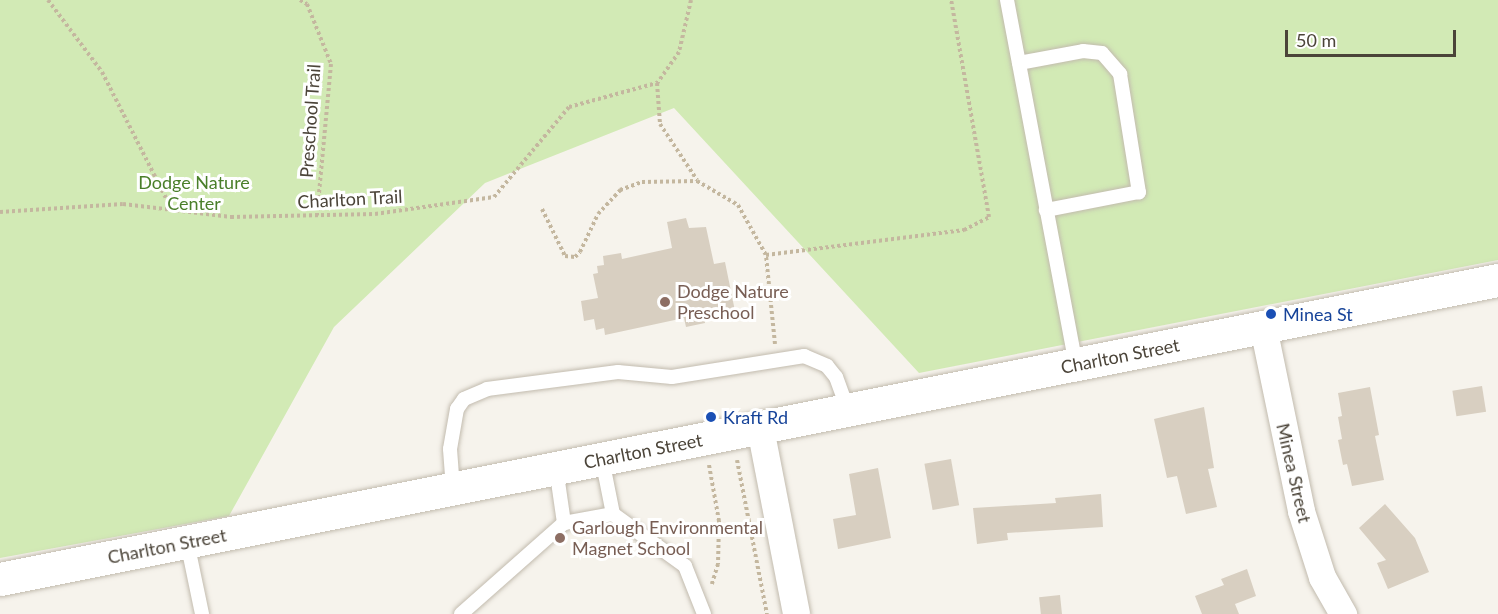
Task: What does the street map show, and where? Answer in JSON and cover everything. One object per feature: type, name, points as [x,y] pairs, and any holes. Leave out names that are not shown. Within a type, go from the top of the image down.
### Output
[{"type":"street","name":"Charlton Street","points":[[0,579],[1498,280]]},
{"type":"street","name":"Minea Street","points":[[1263,327],[1301,511],[1322,577],[1343,614]]},
{"type":"street","points":[[760,428],[796,614]]},
{"type":"lane","points":[[1007,0],[1076,364]]},
{"type":"lane","points":[[1019,63],[1083,51],[1102,53],[1120,75],[1139,192],[1046,210]]},
{"type":"lane","points":[[453,489],[450,449],[454,420],[464,399],[487,389],[618,372],[672,377],[777,358],[804,356],[827,366],[836,377],[848,410]]},
{"type":"lane","points":[[602,459],[613,514],[685,566],[704,611]]},
{"type":"lane","points":[[556,468],[564,524]]},
{"type":"lane","points":[[461,614],[564,524],[613,514]]},
{"type":"lane","points":[[187,542],[202,614]]},
{"type":"path","points":[[48,0],[102,72],[172,210]]},
{"type":"path","name":"Preschool Trail","points":[[300,0],[307,4],[331,64],[317,215]]},
{"type":"path","points":[[691,0],[679,52],[657,84],[660,124],[697,181],[738,205],[766,255],[777,358]]},
{"type":"path","points":[[766,255],[964,230],[989,217],[951,0]]},
{"type":"path","name":"Charlton Trail","points":[[0,212],[123,204],[231,217],[375,214],[494,197],[569,107],[657,84]]},
{"type":"path","points":[[542,208],[565,256],[575,257],[580,252],[598,214],[620,190],[642,182],[697,181]]},
{"type":"path","points":[[737,459],[767,614]]},
{"type":"path","points":[[704,611],[718,564],[719,521],[709,464]]},
{"type":"green space","name":"Dodge Nature Center","points":[[0,0],[1498,0],[1498,260],[919,373],[674,108],[485,183],[334,327],[229,516],[0,558]]},
{"type":"building","points":[[686,218],[689,228],[706,227],[714,264],[725,262],[735,311],[705,320],[705,323],[686,327],[684,318],[605,335],[604,328],[596,330],[594,319],[584,321],[581,301],[598,298],[593,274],[598,273],[597,266],[604,265],[603,256],[621,253],[622,259],[672,248],[667,222]]},
{"type":"building","points":[[1482,386],[1486,412],[1456,416],[1452,391]]},
{"type":"building","points":[[1370,387],[1379,435],[1375,436],[1384,480],[1352,486],[1347,464],[1343,465],[1338,440],[1342,439],[1338,417],[1342,416],[1338,393]]},
{"type":"building","points":[[1204,407],[1214,468],[1208,469],[1217,507],[1186,514],[1177,476],[1167,478],[1154,419]]},
{"type":"building","points":[[951,459],[959,505],[933,510],[924,464]]},
{"type":"building","points":[[878,468],[891,538],[838,549],[833,519],[856,515],[849,474]]},
{"type":"building","points":[[1101,494],[1103,527],[1007,533],[1008,540],[977,544],[973,508],[1056,503],[1055,498]]},
{"type":"building","points":[[1385,504],[1415,538],[1429,572],[1388,589],[1377,563],[1386,560],[1359,528]]},
{"type":"building","points":[[1247,569],[1256,596],[1235,604],[1239,614],[1202,614],[1195,596],[1224,585],[1221,579]]},
{"type":"building","points":[[1060,595],[1062,614],[1041,614],[1039,597]]},
{"type":"place","name":"Dodge Nature Preschool","points":[[665,302]]},
{"type":"place","name":"Minea St","points":[[1271,314]]},
{"type":"place","name":"Kraft Rd","points":[[711,417]]},
{"type":"place","name":"Garlough Environmental Magnet School","points":[[560,538]]}]
